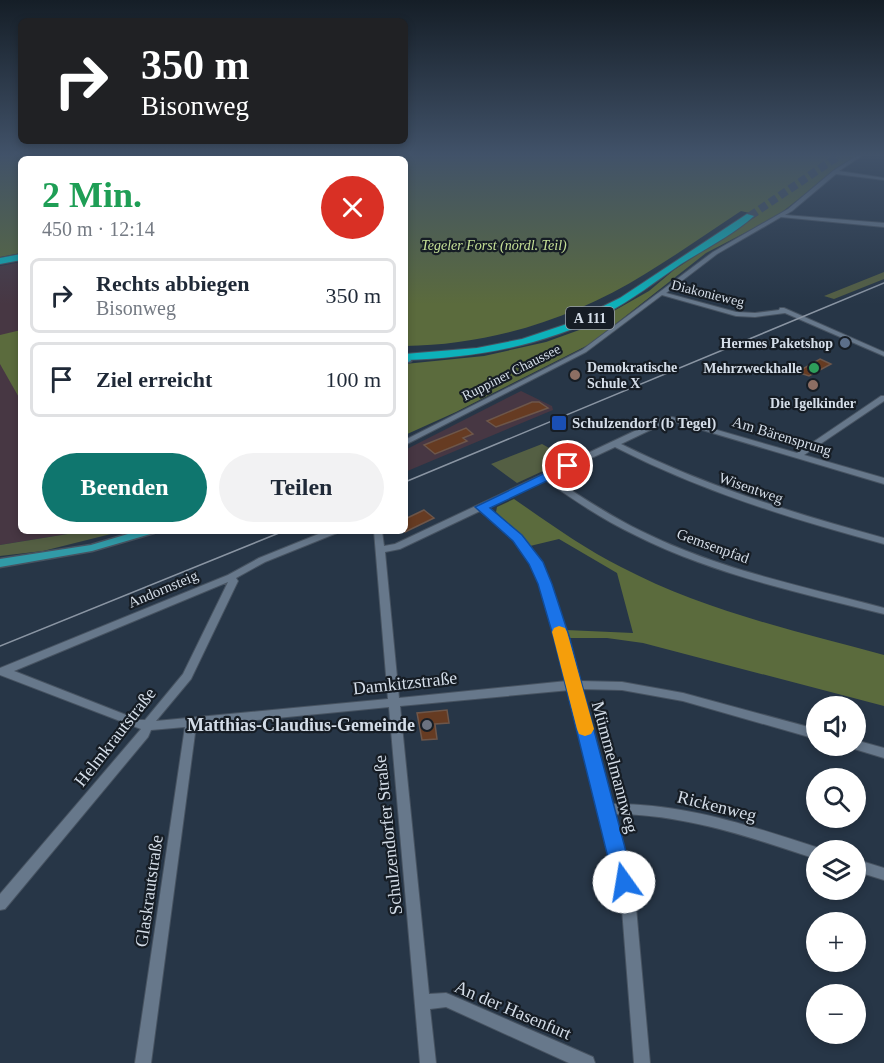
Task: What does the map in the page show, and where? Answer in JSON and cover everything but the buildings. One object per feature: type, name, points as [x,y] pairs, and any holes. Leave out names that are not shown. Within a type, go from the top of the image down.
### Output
[{"type":"highway","name":"A 111","points":[[408,358],[467,348],[538,332],[583,316],[639,284],[746,215],[628,300],[573,330],[487,353],[408,358]]},
{"type":"highway","points":[[0,262],[18,259]]},
{"type":"highway","points":[[408,348],[470,343],[528,331],[575,314],[639,284]]},
{"type":"main road","points":[[0,563],[92,548],[140,534]]},
{"type":"street","name":"Ruppiner Chaussee","points":[[408,442],[584,351],[715,253],[797,205]]},
{"type":"street","points":[[781,216],[884,225]]},
{"type":"street","name":"Diakonieweg","points":[[661,293],[736,314],[755,315],[782,309],[884,354]]},
{"type":"street","points":[[800,455],[884,398]]},
{"type":"street","name":"Am Bärensprung","points":[[615,444],[672,419],[884,481]]},
{"type":"street","points":[[380,550],[397,547],[615,444]]},
{"type":"street","name":"Wisentweg","points":[[615,444],[685,479],[733,498],[884,541]]},
{"type":"street","name":"Gemsenpfad","points":[[545,477],[612,520],[693,556],[767,580],[884,611]]},
{"type":"street","name":"Mümmelmannweg","points":[[481,507],[518,538],[541,573],[574,685],[628,896],[642,1063]]},
{"type":"street","name":"Andornsteig","points":[[1,673],[231,577],[262,560],[327,534]]},
{"type":"street","name":"Schulzendorfer Straße","points":[[378,534],[428,1063]]},
{"type":"street","name":"Helmkrautstraße","points":[[0,904],[144,734],[188,676],[232,581],[231,577]]},
{"type":"street","name":"Damkitzstraße","points":[[1,673],[148,726],[574,685],[622,686],[683,697],[806,731]]},
{"type":"street","name":"Glaskrautstraße","points":[[143,1063],[191,723]]},
{"type":"street","points":[[866,748],[884,753]]},
{"type":"street","name":"Rickenweg","points":[[606,809],[647,810],[697,817],[806,850]]},
{"type":"street","points":[[866,868],[884,874]]},
{"type":"street","name":"An der Hasenfurt","points":[[422,1002],[447,1000],[587,1063]]},
{"type":"shaded area","points":[[18,263],[18,534],[68,534],[0,545],[0,266]]},
{"type":"shaded area","points":[[521,391],[552,406],[553,410],[408,471],[408,448]]},
{"type":"green space","points":[[0,205],[18,205],[18,254],[0,257]]},
{"type":"green space","name":"Tegeler Forst (nördl. Teil)","points":[[408,205],[791,205],[777,216],[706,253],[590,344],[408,434],[408,364],[484,356],[546,342],[582,329],[649,291],[674,270],[758,215],[741,211],[645,274],[589,304],[560,316],[499,335],[408,346]]},
{"type":"green space","points":[[884,272],[884,279],[834,299],[824,296]]},
{"type":"green space","points":[[18,331],[18,396],[0,364],[0,335]]},
{"type":"green space","points":[[542,444],[569,459],[517,483],[491,464]]},
{"type":"green space","points":[[514,499],[593,552],[684,596],[783,628],[884,655],[884,706],[866,701],[866,696],[846,696],[643,643],[607,638],[568,638],[566,630],[633,633],[617,573],[559,539],[530,546],[496,512],[497,507]]},
{"type":"green space","points":[[68,534],[111,534],[43,551],[0,556],[0,545]]},
{"type":"tunnel","points":[[750,216],[767,205]]},
{"type":"tram line","points":[[408,481],[884,283]]},
{"type":"tram line","points":[[0,646],[277,534]]},
{"type":"slow traffic","points":[[559,632],[585,729]]},
{"type":"place","name":"Hermes Paketshop","points":[[845,343]]},
{"type":"place","name":"Mehrzweckhalle","points":[[814,368]]},
{"type":"place","name":"Demokratische Schule X","points":[[575,375]]},
{"type":"place","name":"Die Igelkinder","points":[[813,385]]},
{"type":"place","name":"Schulzendorf (b Tegel)","points":[[559,423]]},
{"type":"place","name":"Matthias-Claudius-Gemeinde","points":[[427,725]]},
{"type":"route","points":[[568,466],[481,507],[518,538],[536,562],[541,573],[562,639],[624,882]]}]
